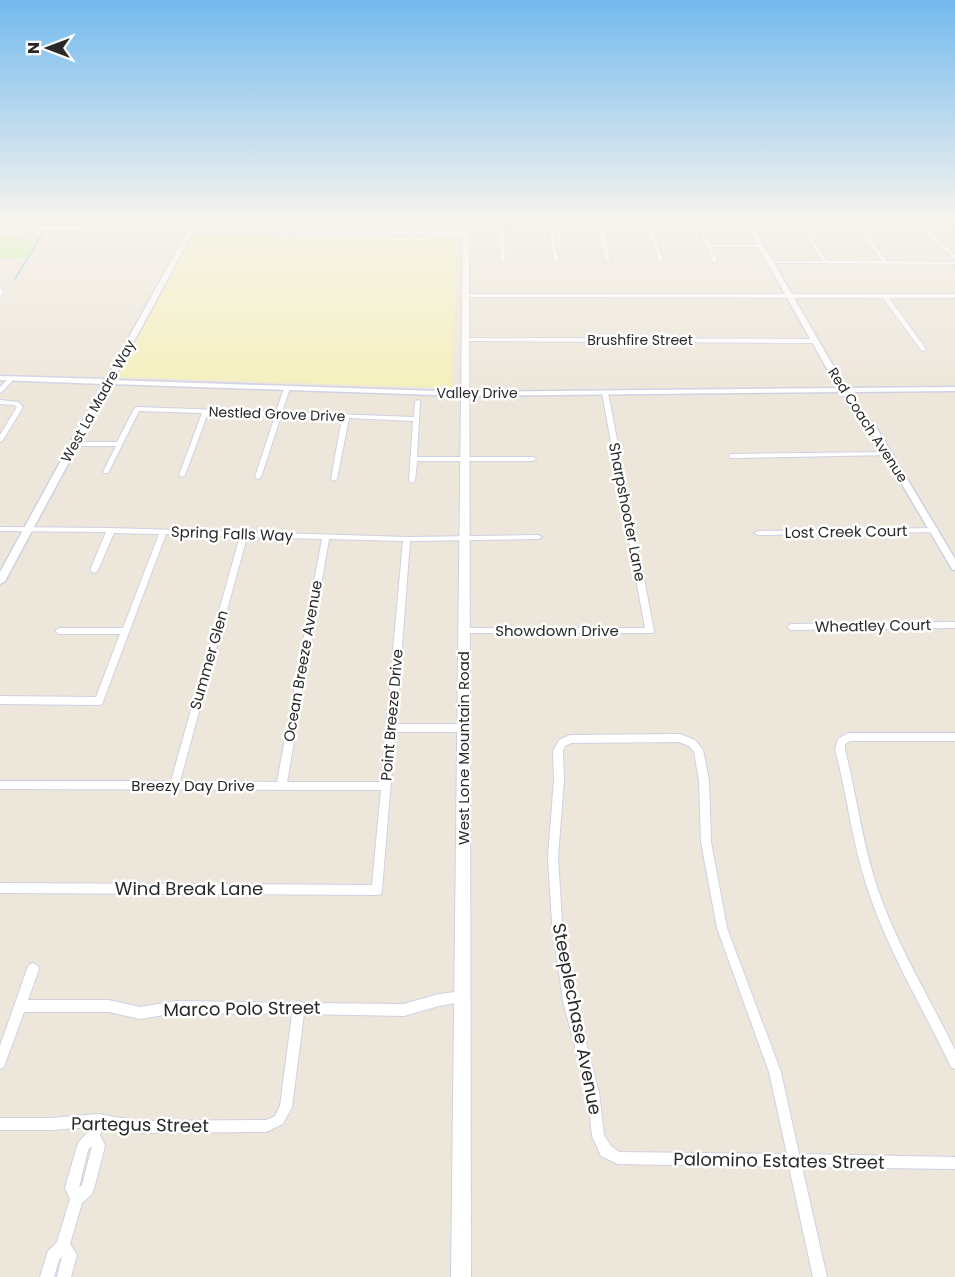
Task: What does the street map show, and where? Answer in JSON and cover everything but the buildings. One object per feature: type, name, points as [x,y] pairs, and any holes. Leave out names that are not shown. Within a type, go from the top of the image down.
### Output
[{"type":"main road","name":"West Lone Mountain Road","points":[[461,1277],[464,997],[465,280]]},
{"type":"street","name":"West La Madre Way","points":[[0,581],[163,280]]},
{"type":"street","name":"Red Coach Avenue","points":[[781,280],[843,390],[856,410],[872,427],[955,567]]},
{"type":"street","points":[[465,296],[955,296]]},
{"type":"street","points":[[885,296],[923,349]]},
{"type":"street","name":"Brushfire Street","points":[[465,340],[816,341]]},
{"type":"street","name":"Valley Drive","points":[[0,378],[465,394],[955,389]]},
{"type":"street","points":[[0,391],[11,379]]},
{"type":"street","points":[[258,477],[287,388]]},
{"type":"street","name":"Sharpshooter Lane","points":[[605,393],[650,631]]},
{"type":"street","points":[[0,402],[18,405],[19,410],[0,440]]},
{"type":"street","points":[[412,482],[418,402]]},
{"type":"street","name":"Nestled Grove Drive","points":[[120,444],[137,409],[416,419]]},
{"type":"street","points":[[182,475],[206,411]]},
{"type":"street","points":[[334,479],[346,416]]},
{"type":"street","points":[[74,444],[120,444],[106,472]]},
{"type":"street","points":[[731,456],[889,454]]},
{"type":"street","points":[[413,459],[533,459]]},
{"type":"street","name":"Spring Falls Way","points":[[0,530],[111,530],[407,539],[465,537]]},
{"type":"street","points":[[94,570],[111,530]]},
{"type":"street","name":"Lost Creek Court","points":[[758,533],[933,530]]},
{"type":"street","points":[[0,700],[99,701],[163,532]]},
{"type":"street","name":"Summer Glen","points":[[174,786],[244,534]]},
{"type":"street","name":"Ocean Breeze Avenue","points":[[281,786],[326,537]]},
{"type":"street","points":[[465,537],[538,537]]},
{"type":"street","name":"Point Breeze Drive","points":[[377,890],[407,539]]},
{"type":"street","name":"Wheatley Court","points":[[791,627],[955,625]]},
{"type":"street","points":[[59,631],[126,631]]},
{"type":"street","name":"Showdown Drive","points":[[465,631],[650,631]]},
{"type":"street","points":[[391,728],[464,728]]},
{"type":"street","points":[[955,737],[848,737],[841,742],[840,749],[876,900],[900,954],[955,1063]]},
{"type":"street","name":"Steeplechase Avenue","points":[[606,1151],[598,1136],[593,1092],[569,1001],[557,922],[553,858],[559,779],[558,751],[562,743],[570,739],[680,738],[692,743],[698,750],[704,780],[706,842],[722,928],[774,1072],[796,1161]]},
{"type":"street","name":"Breezy Day Drive","points":[[0,785],[387,786]]},
{"type":"street","name":"Wind Break Lane","points":[[0,888],[377,890]]},
{"type":"street","points":[[0,1063],[33,969]]},
{"type":"street","name":"Marco Polo Street","points":[[20,1006],[109,1006],[140,1013],[176,1007],[404,1010],[439,1000],[464,997]]},
{"type":"street","name":"Partegus Street","points":[[0,1124],[51,1124],[98,1120],[139,1126],[266,1126],[279,1120],[286,1107],[299,1007]]},
{"type":"street","points":[[47,1277],[53,1256],[63,1246],[77,1199],[87,1189],[89,1183],[99,1146],[94,1136],[98,1120]]},
{"type":"street","name":"Palomino Estates Street","points":[[606,1151],[618,1158],[955,1163]]},
{"type":"street","points":[[796,1161],[820,1277]]},
{"type":"street","points":[[63,1246],[70,1255],[64,1277]]},
{"type":"sand","points":[[169,280],[456,280],[451,388],[117,377]]}]
